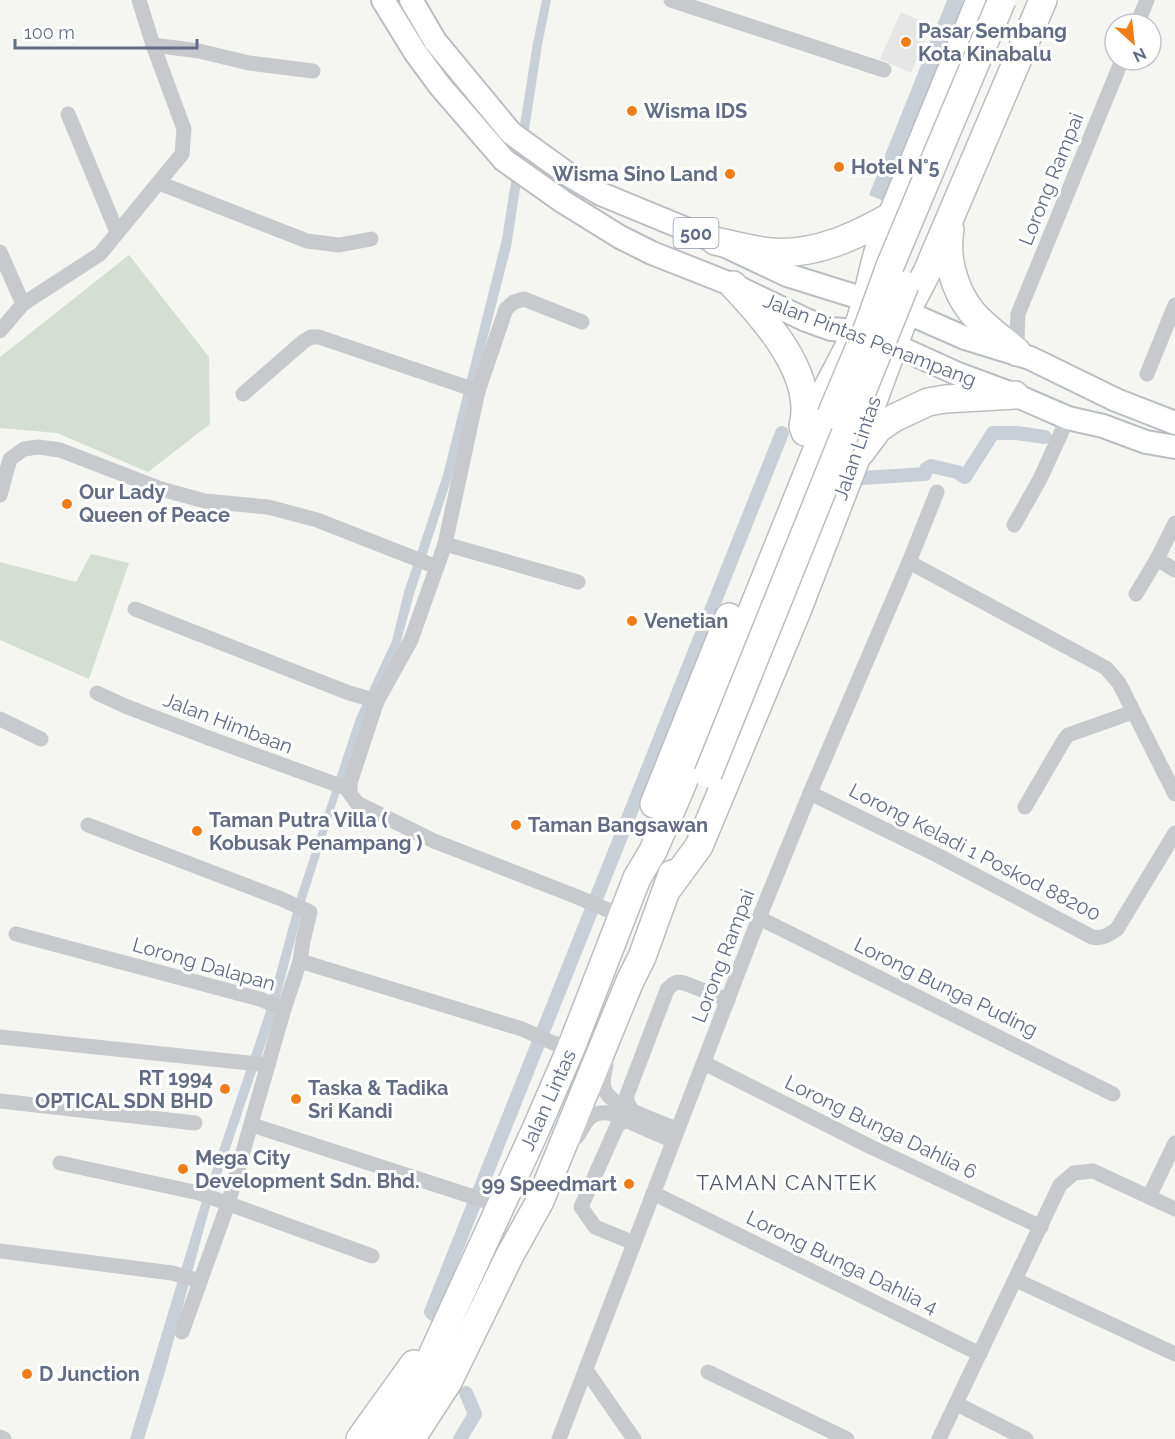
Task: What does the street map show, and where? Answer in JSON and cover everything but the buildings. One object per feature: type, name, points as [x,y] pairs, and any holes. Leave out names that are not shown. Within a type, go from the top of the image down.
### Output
[{"type":"highway","name":"Jalan Lintas","points":[[876,335],[867,300],[876,255],[980,0]]},
{"type":"highway","name":"Jalan Lintas","points":[[666,891],[699,846],[797,611],[857,456],[869,412],[876,335],[890,266],[1002,0]]},
{"type":"highway","name":"Jalan Lintas","points":[[424,1439],[456,1376],[508,1284],[527,1240],[540,1201],[630,981],[642,957],[708,774],[876,335],[906,312],[916,278],[1023,0]]},
{"type":"highway","name":"Jalan Lintas","points":[[916,278],[961,194],[1043,0]]},
{"type":"highway","points":[[961,194],[949,236],[950,265],[955,282],[971,311],[1023,355]]},
{"type":"highway","points":[[715,241],[772,252],[806,249],[888,226],[880,273],[883,280],[890,287],[897,289],[910,285],[916,278]]},
{"type":"highway","points":[[827,404],[916,278]]},
{"type":"highway","points":[[733,285],[762,318],[786,352],[796,371],[805,399],[805,419],[799,445]]},
{"type":"highway","points":[[827,404],[836,374],[852,366],[866,376],[869,412]]},
{"type":"highway","points":[[857,456],[878,429],[894,418],[928,402],[1015,395]]},
{"type":"highway","name":"Jalan Lintas","points":[[637,878],[637,856],[647,822],[700,687],[799,445],[827,404]]},
{"type":"highway","name":"Jalan Lintas","points":[[386,1439],[405,1411],[452,1312],[562,1045],[613,913],[653,851],[679,792],[827,404]]},
{"type":"highway","name":"Jalan Lintas","points":[[360,1439],[452,1312]]},
{"type":"highway","name":"Jalan Lintas","points":[[411,1439],[456,1376]]},
{"type":"main road","name":"Jalan Pintas Penampang","points":[[383,0],[410,44],[440,86],[504,160],[562,201],[620,237],[652,253],[733,285],[775,306],[831,329],[876,335],[958,374],[1068,418],[1103,426],[1146,442],[1175,447]]},
{"type":"main road","name":"Jalan Pintas Penampang","points":[[411,0],[435,41],[511,133],[601,194],[715,241],[787,275],[906,312],[965,338],[1023,355],[1116,400],[1175,423]]},
{"type":"main road","points":[[775,306],[784,292],[787,275]]},
{"type":"street","points":[[0,332],[23,304],[100,254],[182,154],[184,129],[153,45],[140,0]]},
{"type":"street","points":[[671,0],[884,70]]},
{"type":"street","points":[[153,45],[199,51],[249,63],[313,71]]},
{"type":"street","name":"Lorong Rampai","points":[[1018,314],[1117,72]]},
{"type":"street","points":[[68,114],[117,232]]},
{"type":"street","points":[[159,183],[307,241],[339,245],[371,239]]},
{"type":"street","points":[[0,252],[23,304]]},
{"type":"street","points":[[582,322],[524,299],[514,302],[506,309],[472,389],[445,544],[432,564],[427,590],[411,640],[378,701],[348,790],[357,803],[434,841],[613,913]]},
{"type":"street","points":[[1147,374],[1171,329],[1175,305]]},
{"type":"street","points":[[971,311],[992,323],[1002,322],[1018,314],[1017,342],[1023,355]]},
{"type":"street","points":[[243,394],[311,337],[329,340],[472,389]]},
{"type":"street","points":[[1014,525],[1041,479],[1068,418]]},
{"type":"street","points":[[0,495],[3,469],[10,459],[24,449],[38,447],[60,450],[149,486],[205,501],[268,507],[317,520],[432,564]]},
{"type":"street","name":"Lorong Rampai","points":[[559,1439],[759,918],[937,492]]},
{"type":"street","points":[[1136,594],[1175,524]]},
{"type":"street","points":[[445,544],[578,582]]},
{"type":"street","points":[[1157,559],[1175,570]]},
{"type":"street","points":[[909,562],[1107,668],[1119,683],[1175,794]]},
{"type":"street","points":[[135,609],[349,693],[378,701]]},
{"type":"street","name":"Jalan Himbaan","points":[[97,693],[125,706],[348,790]]},
{"type":"street","points":[[1025,807],[1068,735],[1133,712]]},
{"type":"street","points":[[0,719],[41,739]]},
{"type":"street","name":"Lorong Keladi 1 Poskod 88200","points":[[810,793],[937,855],[1092,937],[1099,938],[1117,929],[1175,833]]},
{"type":"street","points":[[88,825],[310,912],[300,961]]},
{"type":"street","name":"Lorong Bunga Puding","points":[[759,918],[1113,1094]]},
{"type":"street","name":"Lorong Dalapan","points":[[15,934],[260,999],[284,1009],[300,961],[522,1029],[562,1045]]},
{"type":"street","points":[[628,1115],[607,1096],[603,1087],[603,1079],[630,981]]},
{"type":"street","points":[[634,1243],[595,1227],[581,1207],[617,1126],[628,1115],[627,1095],[667,990],[677,982],[684,983],[728,1000]]},
{"type":"street","points":[[183,1332],[196,1280],[221,1202],[252,1125],[264,1065],[284,1009]]},
{"type":"street","points":[[0,1037],[264,1065]]},
{"type":"street","name":"Lorong Bunga Dahlia 6","points":[[704,1063],[871,1147],[1041,1227]]},
{"type":"street","points":[[0,1101],[195,1123]]},
{"type":"street","points":[[553,1172],[593,1114],[599,1112],[628,1115],[675,1135]]},
{"type":"street","points":[[252,1125],[495,1203]]},
{"type":"street","points":[[1149,1197],[1175,1143]]},
{"type":"street","points":[[60,1163],[199,1192],[372,1256]]},
{"type":"street","points":[[939,1439],[1060,1185],[1074,1173],[1093,1171],[1175,1209]]},
{"type":"street","name":"Lorong Bunga Dahlia 4","points":[[653,1193],[980,1354]]},
{"type":"street","points":[[0,1251],[172,1273],[196,1280]]},
{"type":"street","points":[[1016,1280],[1175,1354]]},
{"type":"street","points":[[586,1370],[634,1439]]},
{"type":"street","points":[[708,1372],[847,1439]]},
{"type":"street","points":[[957,1404],[1026,1439]]},
{"type":"shaded area","points":[[542,0],[551,0],[511,247],[450,483],[400,645],[342,785],[305,902],[275,1016],[209,1210],[165,1372],[144,1439],[130,1439],[200,1207],[265,1014],[297,897],[356,718],[392,641],[404,592],[443,475],[502,239]]},
{"type":"shaded area","points":[[947,0],[964,0],[884,201],[869,195]]},
{"type":"shaded area","name":"Pasar Sembang Kota Kinabalu","points":[[901,12],[932,26],[911,73],[880,59]]},
{"type":"shaded area","points":[[129,255],[209,357],[210,424],[148,472],[57,433],[0,428],[0,357]]},
{"type":"shaded area","points":[[91,554],[129,563],[89,679],[0,640],[0,562],[76,582]]},
{"type":"waterway","points":[[436,1316],[431,1312],[782,433]]},
{"type":"waterway","points":[[862,478],[925,474],[926,469],[931,466],[957,472],[965,477],[993,433],[1017,433],[1045,437]]},
{"type":"waterway","points":[[460,1439],[475,1414],[466,1393]]},
{"type":"place","name":"Pasar Sembang Kota Kinabalu","points":[[906,42]]},
{"type":"place","name":"Wisma IDS","points":[[632,111]]},
{"type":"place","name":"Hotel N°5","points":[[839,167]]},
{"type":"place","name":"Wisma Sino Land","points":[[730,174]]},
{"type":"place","name":"Our Lady Queen of Peace","points":[[67,504]]},
{"type":"place","name":"Venetian","points":[[632,621]]},
{"type":"place","name":"Taman Bangsawan","points":[[516,825]]},
{"type":"place","name":"Taman Putra Villa ( Kobusak Penampang )","points":[[197,831]]},
{"type":"place","name":"RT 1994 OPTICAL SDN BHD","points":[[225,1089]]},
{"type":"place","name":"Taska & Tadika Sri Kandi","points":[[296,1099]]},
{"type":"place","name":"Mega City Development Sdn. Bhd.","points":[[183,1169]]},
{"type":"place","name":"99 Speedmart","points":[[629,1184]]},
{"type":"place","name":"D Junction","points":[[27,1374]]},
{"type":"district","name":"TAMAN CANTEK","points":[[787,1182]]}]
